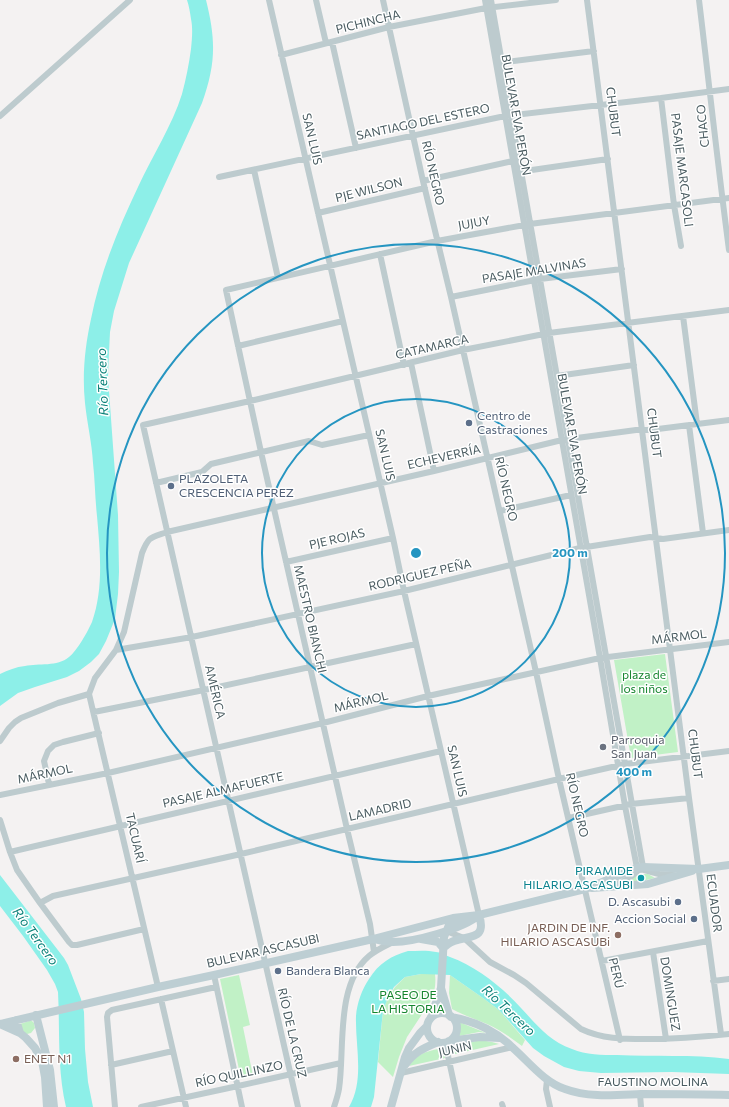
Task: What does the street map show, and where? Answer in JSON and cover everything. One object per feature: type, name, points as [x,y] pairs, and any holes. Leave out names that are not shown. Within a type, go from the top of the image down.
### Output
[{"type":"main road","points":[[390,1107],[405,1056],[420,1033],[427,1026],[441,988],[444,937],[450,924],[467,916],[479,915],[585,889],[640,868],[699,869],[729,865]]},
{"type":"main road","points":[[585,889],[648,884],[699,869]]},
{"type":"main road","points":[[373,939],[384,942],[393,942],[418,939],[467,923],[479,915]]},
{"type":"main road","points":[[444,948],[453,941],[474,936],[480,931],[482,922],[479,915]]},
{"type":"main road","name":"BULEVAR ASCASUBI","points":[[0,1024],[373,939],[467,916]]},
{"type":"main road","points":[[418,939],[438,942],[444,948]]},
{"type":"main road","points":[[402,1070],[411,1057],[416,1053],[444,1042],[455,1035],[456,1025],[450,1016],[441,988]]},
{"type":"main road","name":"FAUSTINO MOLINA","points":[[431,1017],[440,1013],[445,1013],[487,1028],[513,1047],[547,1080],[564,1089],[605,1096],[640,1094],[729,1095]]},
{"type":"main road","points":[[36,1015],[50,1070],[54,1107]]},
{"type":"main road","points":[[16,1020],[23,1036]]},
{"type":"main road","points":[[0,1024],[23,1036],[35,1048],[42,1061],[45,1077],[47,1107]]},
{"type":"main road","points":[[427,1026],[427,1030],[431,1038],[444,1042],[480,1036],[501,1038]]},
{"type":"main road","points":[[23,1036],[34,1035],[39,1030]]},
{"type":"street","points":[[0,116],[130,0]]},
{"type":"street","name":"SAN LUIS","points":[[268,0],[356,376],[479,915]]},
{"type":"street","points":[[316,0],[329,42],[356,148]]},
{"type":"street","name":"RÍO NEGRO","points":[[383,0],[585,889]]},
{"type":"street","name":"BULEVAR EVA PERÓN","points":[[485,0],[489,8],[499,62],[640,868]]},
{"type":"street","name":"BULEVAR EVA PERÓN","points":[[489,8],[490,0]]},
{"type":"street","name":"PICHINCHA","points":[[281,55],[389,27],[489,8],[556,0]]},
{"type":"street","name":"CHUBUT","points":[[587,0],[699,869]]},
{"type":"street","name":"CHACO","points":[[699,0],[729,250]]},
{"type":"street","points":[[499,62],[594,52]]},
{"type":"street","name":"SANTIAGO DEL ESTERO","points":[[219,178],[413,135],[508,116],[729,89]]},
{"type":"street","name":"PASAJE MARCASOLI","points":[[661,98],[674,205],[681,246]]},
{"type":"street","name":"BULEVAR EVA PERÓN","points":[[508,116],[513,161],[518,172]]},
{"type":"street","points":[[518,172],[608,159]]},
{"type":"street","points":[[423,181],[513,161]]},
{"type":"street","points":[[254,170],[278,278]]},
{"type":"street","name":"PJE WILSON","points":[[318,214],[425,188]]},
{"type":"street","name":"JUJUY","points":[[226,290],[437,241],[527,224],[729,198]]},
{"type":"street","points":[[380,254],[404,364]]},
{"type":"street","name":"PASAJE MALVINAS","points":[[451,297],[537,280],[622,269]]},
{"type":"street","name":"MAESTRO BIANCHI","points":[[226,290],[260,452],[274,507],[373,939],[374,952]]},
{"type":"street","name":"CATAMARCA","points":[[144,425],[463,350],[546,334],[729,310]]},
{"type":"street","points":[[683,316],[697,424]]},
{"type":"street","points":[[238,346],[343,321]]},
{"type":"street","name":"BULEVAR EVA PERÓN","points":[[546,334],[557,376],[571,495],[583,547]]},
{"type":"street","points":[[411,363],[434,471]]},
{"type":"street","points":[[557,376],[634,365]]},
{"type":"street","name":"ECHEVERRÍA","points":[[90,694],[95,678],[116,650],[124,632],[142,554],[149,538],[167,532],[380,484],[565,440],[642,429],[650,430],[729,420]]},
{"type":"street","name":"AMÉRICA","points":[[144,425],[167,532],[266,963]]},
{"type":"street","points":[[689,425],[703,534]]},
{"type":"street","points":[[156,483],[202,472],[211,464],[260,452],[309,441],[322,445],[369,435]]},
{"type":"street","points":[[500,511],[571,495]]},
{"type":"street","name":"RODRIGUEZ PEÑA","points":[[116,650],[192,637],[404,591],[583,547],[650,537],[664,539],[729,530]]},
{"type":"street","name":"PJE ROJAS","points":[[286,562],[393,538]]},
{"type":"street","name":"MÁRMOL","points":[[0,795],[108,773],[323,723],[428,696],[603,657],[729,642]]},
{"type":"street","points":[[94,712],[204,690],[416,644]]},
{"type":"street","points":[[0,742],[9,728],[21,718],[58,703],[90,694]]},
{"type":"street","name":"TACUARÍ","points":[[90,694],[158,987]]},
{"type":"street","points":[[49,784],[44,761],[48,751],[54,745],[99,734]]},
{"type":"street","name":"PASAJE ALMAFUERTE","points":[[10,852],[441,751]]},
{"type":"street","name":"LAMADRID","points":[[40,903],[53,896],[133,879],[622,765],[729,751]]},
{"type":"street","points":[[569,818],[628,805],[689,798]]},
{"type":"street","points":[[0,820],[10,852],[18,870],[40,903],[72,945],[144,929]]},
{"type":"street","points":[[610,887],[628,879],[640,868],[659,874],[676,876]]},
{"type":"street","name":"ECUADOR","points":[[699,869],[721,1034]]},
{"type":"street","name":"PERÚ","points":[[585,889],[620,1040]]},
{"type":"street","points":[[446,931],[464,938],[490,962],[526,983],[581,1029],[598,1036],[620,1040],[666,1039],[729,1034]]},
{"type":"street","points":[[602,961],[708,941]]},
{"type":"street","points":[[334,1107],[339,1090],[343,1015],[347,996],[358,968],[374,952],[393,942]]},
{"type":"street","name":"DOMINGUEZ","points":[[653,952],[666,1039]]},
{"type":"street","name":"RÍO DE LA CRUZ","points":[[266,963],[298,1107]]},
{"type":"street","points":[[214,975],[242,1107]]},
{"type":"street","points":[[713,980],[729,978]]},
{"type":"street","points":[[115,1107],[107,1017],[108,1012],[216,987]]},
{"type":"street","points":[[161,999],[186,1107]]},
{"type":"street","points":[[444,1042],[450,1062],[459,1107]]},
{"type":"street","name":"JUNIN","points":[[402,1070],[450,1062],[513,1047]]},
{"type":"street","points":[[111,1064],[173,1051]]},
{"type":"street","name":"RÍO QUILLINZO","points":[[140,1107],[341,1063]]},
{"type":"street","points":[[547,1080],[546,1089],[550,1107]]},
{"type":"street","points":[[640,1094],[640,1107]]},
{"type":"green space","name":"plaza de los niños","points":[[665,654],[678,752],[631,758],[614,660]]},
{"type":"green space","points":[[648,874],[655,878],[629,883],[635,876]]},
{"type":"green space","name":"PASEO DE LA HISTORIA","points":[[421,974],[435,974],[435,990],[432,999],[407,1037],[393,1077],[378,1062],[383,1011],[387,1000],[395,987],[405,977]]},
{"type":"green space","points":[[239,975],[250,1025],[243,1027],[253,1076],[241,1079],[220,979]]},
{"type":"green space","points":[[450,975],[499,1010],[525,1040],[522,1046],[496,1028],[452,1009],[449,993]]},
{"type":"green space","points":[[29,1021],[34,1023],[35,1028],[31,1033],[27,1034],[22,1032],[20,1024]]},
{"type":"green space","points":[[459,1022],[486,1033],[479,1032],[459,1036]]},
{"type":"green space","points":[[480,1040],[499,1044],[455,1054],[452,1047]]},
{"type":"green space","points":[[438,1049],[444,1051],[445,1058],[409,1066],[421,1054]]},
{"type":"water","name":"Río Tercero","points":[[187,0],[206,0],[212,27],[213,40],[212,64],[207,89],[129,263],[114,311],[110,332],[108,377],[118,515],[119,572],[115,619],[99,654],[91,662],[79,671],[67,677],[18,693],[0,706],[0,674],[18,667],[59,662],[69,657],[85,635],[92,622],[96,609],[100,583],[100,556],[92,456],[84,392],[84,371],[87,340],[99,285],[117,235],[144,175],[173,118],[182,94],[192,37],[192,22]]},
{"type":"water","name":"Río Tercero","points":[[0,875],[68,965],[81,999],[84,1012],[88,1082],[93,1107],[66,1107],[60,1064],[58,992],[47,970],[0,906]]},
{"type":"water","name":"Río Tercero","points":[[408,951],[439,952],[470,966],[505,992],[550,1037],[564,1046],[588,1054],[600,1055],[687,1056],[729,1059],[729,1074],[672,1072],[601,1073],[579,1071],[564,1067],[533,1048],[499,1010],[450,975],[421,974],[405,977],[394,987],[387,1000],[383,1011],[374,1097],[371,1107],[349,1107],[357,1086],[358,1063],[356,1016],[360,996],[369,979],[381,964],[396,955]]},
{"type":"place","name":"Centro de Castraciones","points":[[469,423]]},
{"type":"place","name":"PLAZOLETA CRESCENCIA PEREZ","points":[[171,486]]},
{"type":"place","name":"Parroquia San Juan","points":[[603,747]]},
{"type":"place","name":"PIRAMIDE HILARIO ASCASUBI","points":[[641,878]]},
{"type":"place","name":"D. Ascasubi","points":[[678,902]]},
{"type":"place","name":"Accion Social","points":[[694,919]]},
{"type":"place","name":"JARDIN DE INF. HILARIO ASCASUBi","points":[[618,935]]},
{"type":"place","name":"Bandera Blanca","points":[[278,971]]},
{"type":"place","name":"ENET N1","points":[[16,1059]]}]
